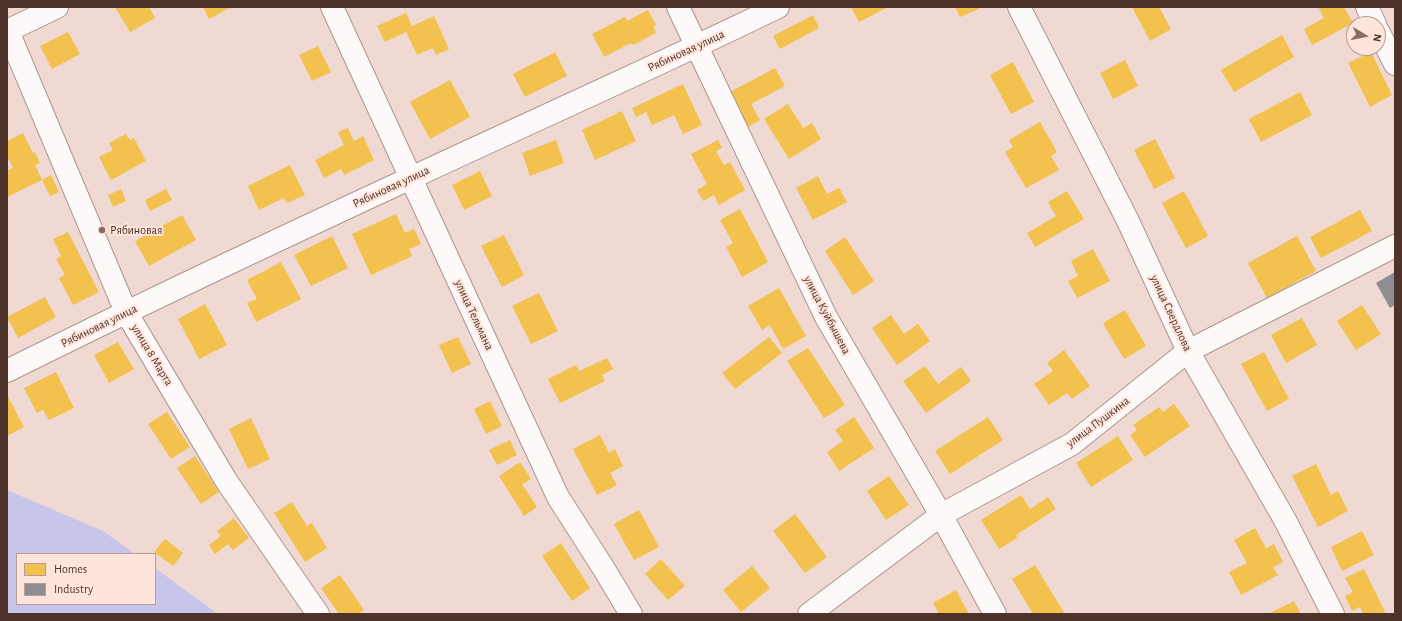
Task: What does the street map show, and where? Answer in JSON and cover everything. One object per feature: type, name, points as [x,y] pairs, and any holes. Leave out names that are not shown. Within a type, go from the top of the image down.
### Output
[{"type":"street","points":[[7,30],[58,7]]},
{"type":"street","name":"улица Тельмана","points":[[332,7],[558,497],[631,614]]},
{"type":"street","name":"улица Куйбышева","points":[[678,7],[698,46],[826,317],[941,515],[995,614]]},
{"type":"street","name":"Рябиновая улица","points":[[7,371],[126,312],[411,178],[698,46],[778,7]]},
{"type":"street","name":"улица Свердлова","points":[[1019,7],[1128,221],[1188,351],[1285,520],[1333,614]]},
{"type":"street","name":"улица 8 Марта","points":[[7,30],[126,312],[227,482],[318,614]]},
{"type":"street","points":[[1386,47],[1395,64]]},
{"type":"street","name":"улица Пушкина","points":[[809,614],[941,515],[1072,444],[1188,351],[1395,246]]},
{"type":"water","points":[[7,490],[103,531],[134,553],[16,553],[16,605],[156,605],[156,569],[218,614],[7,614]]},
{"type":"building: Homes","points":[[115,7],[149,7],[155,18],[130,32]]},
{"type":"building: Homes","points":[[203,7],[231,7],[209,19]]},
{"type":"building: Homes","points":[[851,7],[888,7],[859,22]]},
{"type":"building: Homes","points":[[955,7],[978,7],[979,9],[960,17]]},
{"type":"building: Homes","points":[[1132,7],[1159,7],[1171,29],[1150,41]]},
{"type":"building: Homes","points":[[1318,7],[1344,7],[1349,16],[1346,16],[1346,27],[1312,45],[1304,29],[1324,18]]},
{"type":"building: Homes","points":[[648,10],[656,25],[653,26],[656,33],[633,45],[631,43],[604,57],[592,34],[625,17],[627,21]]},
{"type":"building: Homes","points":[[406,13],[412,26],[434,16],[449,49],[436,55],[433,48],[417,55],[406,32],[385,42],[377,26]]},
{"type":"building: Homes","points":[[813,15],[819,28],[780,49],[773,36]]},
{"type":"building: Homes","points":[[68,32],[80,54],[52,69],[40,46]]},
{"type":"building: Homes","points":[[1282,35],[1294,57],[1234,92],[1221,70]]},
{"type":"building: Homes","points":[[318,46],[331,72],[312,81],[299,55]]},
{"type":"building: Homes","points":[[555,52],[567,76],[525,97],[513,74]]},
{"type":"building: Homes","points":[[1363,56],[1373,56],[1392,95],[1370,107],[1348,63]]},
{"type":"building: Homes","points":[[1125,60],[1138,86],[1113,99],[1100,73]]},
{"type":"building: Homes","points":[[1013,62],[1034,102],[1011,114],[990,75]]},
{"type":"building: Homes","points":[[775,68],[785,86],[751,104],[760,120],[748,127],[730,92]]},
{"type":"building: Homes","points":[[450,80],[470,117],[430,139],[410,102]]},
{"type":"building: Homes","points":[[683,84],[702,125],[683,134],[674,115],[652,125],[646,112],[636,117],[632,108]]},
{"type":"building: Homes","points":[[1300,92],[1312,115],[1261,142],[1249,119]]},
{"type":"building: Homes","points":[[788,104],[803,128],[812,123],[821,139],[789,159],[764,119]]},
{"type":"building: Homes","points":[[622,111],[636,141],[595,160],[582,130]]},
{"type":"building: Homes","points":[[1040,122],[1057,152],[1051,156],[1059,170],[1026,188],[1005,152],[1013,147],[1009,140]]},
{"type":"building: Homes","points":[[348,128],[354,141],[363,136],[374,160],[344,175],[341,169],[324,178],[315,160],[344,145],[338,132]]},
{"type":"building: Homes","points":[[23,133],[40,163],[35,165],[42,180],[7,197],[7,171],[13,168],[7,156],[7,141]]},
{"type":"building: Homes","points":[[126,134],[130,140],[134,138],[146,161],[111,180],[99,157],[113,150],[109,143]]},
{"type":"building: Homes","points":[[1155,139],[1175,178],[1154,189],[1134,150]]},
{"type":"building: Homes","points":[[556,140],[564,163],[530,176],[522,153]]},
{"type":"building: Homes","points":[[718,140],[722,148],[716,151],[724,165],[730,162],[745,190],[719,205],[714,195],[703,201],[697,190],[707,184],[691,154]]},
{"type":"building: Homes","points":[[290,165],[305,195],[287,203],[284,198],[259,210],[248,186]]},
{"type":"building: Homes","points":[[480,171],[492,196],[464,210],[452,185]]},
{"type":"building: Homes","points":[[51,175],[59,192],[50,196],[42,180]]},
{"type":"building: Homes","points":[[818,176],[827,194],[839,188],[847,202],[813,220],[796,188]]},
{"type":"building: Homes","points":[[121,189],[126,201],[113,207],[108,195]]},
{"type":"building: Homes","points":[[166,189],[172,200],[150,211],[145,200]]},
{"type":"building: Homes","points":[[1067,191],[1084,219],[1035,247],[1027,233],[1056,216],[1048,202]]},
{"type":"building: Homes","points":[[1184,191],[1208,236],[1186,248],[1162,203]]},
{"type":"building: Homes","points":[[740,209],[768,262],[742,277],[726,247],[733,243],[720,220]]},
{"type":"building: Homes","points":[[1360,210],[1372,231],[1321,258],[1310,237]]},
{"type":"building: Homes","points":[[396,214],[405,233],[414,229],[421,244],[409,249],[412,256],[371,275],[352,234]]},
{"type":"building: Homes","points":[[182,215],[196,240],[149,266],[135,241]]},
{"type":"building: Homes","points":[[68,232],[99,292],[73,305],[59,278],[65,275],[56,259],[61,256],[53,239]]},
{"type":"building: Homes","points":[[504,235],[524,275],[502,287],[481,246]]},
{"type":"building: Homes","points":[[332,236],[348,268],[311,286],[294,255]]},
{"type":"building: Homes","points":[[1297,236],[1316,271],[1267,298],[1248,263]]},
{"type":"building: Homes","points":[[845,237],[874,281],[853,295],[825,251]]},
{"type":"building: Homes","points":[[1093,249],[1110,281],[1077,298],[1068,281],[1078,276],[1071,261]]},
{"type":"building: Homes","points":[[281,262],[301,299],[256,322],[247,303],[257,299],[247,280]]},
{"type":"building: Homes","points":[[779,288],[806,336],[783,349],[770,325],[762,330],[748,306]]},
{"type":"building: Homes","points":[[539,293],[558,331],[531,344],[512,306]]},
{"type":"building: Homes","points":[[45,297],[56,317],[18,338],[7,317]]},
{"type":"building: Homes","points":[[205,304],[227,345],[199,359],[178,319]]},
{"type":"building: Homes","points":[[1362,305],[1381,334],[1356,350],[1337,321]]},
{"type":"building: Homes","points":[[1125,310],[1146,346],[1124,359],[1103,323]]},
{"type":"building: Homes","points":[[891,315],[904,334],[918,324],[930,341],[897,365],[872,328]]},
{"type":"building: Homes","points":[[1302,318],[1317,345],[1286,363],[1271,335]]},
{"type":"building: Homes","points":[[458,337],[471,364],[452,373],[439,345]]},
{"type":"building: Homes","points":[[769,337],[782,353],[735,389],[722,373]]},
{"type":"building: Homes","points":[[118,342],[134,369],[109,383],[94,355]]},
{"type":"building: Homes","points":[[808,348],[845,405],[824,418],[787,361]]},
{"type":"building: Homes","points":[[1064,350],[1090,386],[1072,399],[1067,393],[1049,405],[1034,384],[1053,371],[1047,363]]},
{"type":"building: Homes","points":[[1264,352],[1289,399],[1267,411],[1241,364]]},
{"type":"building: Homes","points":[[607,358],[613,369],[602,375],[605,381],[560,403],[548,379],[576,365],[579,371]]},
{"type":"building: Homes","points":[[925,366],[938,384],[961,367],[971,381],[926,413],[903,381]]},
{"type":"building: Homes","points":[[56,372],[74,408],[49,420],[43,410],[37,413],[24,388]]},
{"type":"building: Homes","points":[[7,395],[24,427],[7,436]]},
{"type":"building: Homes","points":[[490,401],[502,426],[486,434],[474,409]]},
{"type":"building: Homes","points":[[1174,404],[1190,426],[1145,457],[1130,435],[1137,430],[1133,425],[1159,407],[1163,412]]},
{"type":"building: Homes","points":[[167,412],[190,447],[171,459],[148,424]]},
{"type":"building: Homes","points":[[854,417],[874,448],[839,471],[827,452],[843,441],[835,430]]},
{"type":"building: Homes","points":[[988,417],[1003,440],[950,474],[935,451]]},
{"type":"building: Homes","points":[[251,418],[270,459],[248,469],[229,429]]},
{"type":"building: Homes","points":[[600,435],[609,453],[615,449],[623,466],[610,473],[617,485],[597,495],[573,449]]},
{"type":"building: Homes","points":[[1118,436],[1133,460],[1091,487],[1076,463]]},
{"type":"building: Homes","points":[[510,440],[517,455],[497,465],[489,450]]},
{"type":"building: Homes","points":[[195,456],[219,492],[201,504],[177,468]]},
{"type":"building: Homes","points":[[520,462],[531,479],[522,484],[537,507],[524,516],[499,476]]},
{"type":"building: Homes","points":[[1316,464],[1331,495],[1338,491],[1348,511],[1318,527],[1292,476]]},
{"type":"building: Homes","points":[[889,476],[909,505],[886,520],[867,491]]},
{"type":"building: Homes","points":[[1021,495],[1030,509],[1048,497],[1056,509],[1016,535],[1017,538],[999,549],[981,520]]},
{"type":"building: Homes","points":[[292,502],[307,526],[312,523],[327,548],[305,562],[274,513]]},
{"type":"building: Homes","points":[[639,510],[659,547],[634,560],[614,524]]},
{"type":"building: Homes","points":[[795,514],[827,557],[805,573],[773,531]]},
{"type":"building: Homes","points":[[234,518],[249,538],[233,550],[228,544],[215,554],[209,545],[221,536],[217,531]]},
{"type":"building: Homes","points":[[1255,528],[1266,548],[1274,544],[1283,562],[1273,567],[1278,575],[1241,595],[1229,572],[1247,563],[1234,540]]},
{"type":"building: Homes","points":[[1362,531],[1374,555],[1342,571],[1331,547]]},
{"type":"building: Homes","points":[[165,539],[183,553],[173,566],[154,552]]},
{"type":"building: Homes","points":[[561,543],[590,588],[572,601],[542,556]]},
{"type":"building: Homes","points":[[661,559],[685,586],[668,600],[645,574]]},
{"type":"building: Homes","points":[[1035,565],[1065,614],[1033,614],[1012,579]]},
{"type":"building: Homes","points":[[752,566],[770,588],[741,612],[723,590]]},
{"type":"building: Homes","points":[[1364,569],[1385,612],[1382,614],[1363,614],[1360,607],[1352,611],[1345,596],[1353,592],[1345,578]]},
{"type":"building: Homes","points":[[340,575],[364,610],[358,614],[339,614],[321,588]]},
{"type":"building: Homes","points":[[956,590],[969,614],[939,614],[933,603]]},
{"type":"building: Homes","points":[[1294,601],[1301,614],[1268,614]]},
{"type":"building: Industry","points":[[1395,272],[1395,305],[1390,308],[1376,283]]},
{"type":"place","name":"Рябиновая","points":[[102,230]]}]
